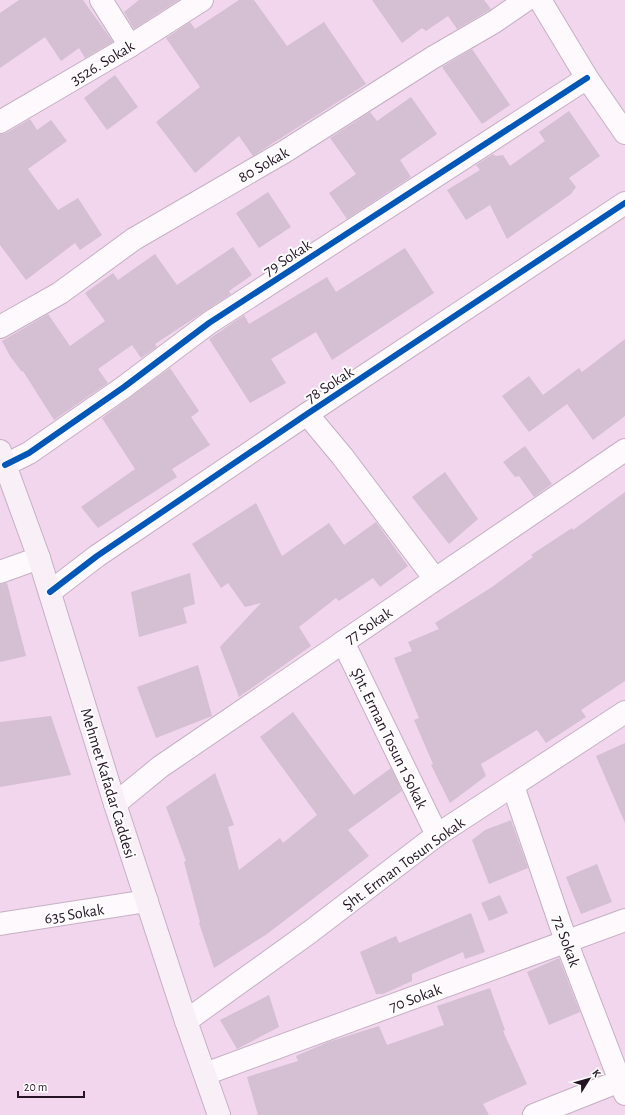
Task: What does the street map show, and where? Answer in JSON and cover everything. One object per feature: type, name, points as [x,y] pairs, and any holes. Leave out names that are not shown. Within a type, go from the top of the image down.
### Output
[{"type":"main road","name":"Mehmet Kafadar Caddesi","points":[[3,458],[50,592],[115,804],[186,1021],[205,1074],[214,1114]]},
{"type":"street","points":[[101,0],[130,46]]},
{"type":"street","name":"3526. Sokak","points":[[0,122],[130,46],[202,0]]},
{"type":"street","name":"80 Sokak","points":[[0,327],[60,293],[134,239],[284,152],[432,58],[494,22],[526,0]]},
{"type":"street","points":[[540,0],[587,78],[625,133]]},
{"type":"street","name":"79 Sokak","points":[[3,458],[29,453],[111,396],[209,323],[587,78]]},
{"type":"street","name":"78 Sokak","points":[[50,592],[97,556],[307,414],[625,203]]},
{"type":"street","points":[[307,414],[342,456],[435,579]]},
{"type":"street","name":"77 Sokak","points":[[115,804],[160,767],[625,450]]},
{"type":"street","points":[[0,572],[39,558]]},
{"type":"street","name":"Şht. Erman Tosun 1 Sokak","points":[[344,642],[437,835]]},
{"type":"street","name":"Şht. Erman Tosun Sokak","points":[[186,1021],[310,932],[437,835],[625,712]]},
{"type":"street","name":"72 Sokak","points":[[513,786],[566,941],[623,1085]]},
{"type":"street","name":"635 Sokak","points":[[0,924],[147,901]]},
{"type":"street","name":"70 Sokak","points":[[205,1074],[625,920]]},
{"type":"street","points":[[534,1115],[623,1085]]},
{"type":"building","points":[[19,0],[83,0],[113,42],[85,58],[79,48],[61,61],[45,37],[0,68],[0,13]]},
{"type":"building","points":[[139,0],[179,0],[134,29],[124,12]]},
{"type":"building","points":[[239,0],[254,0],[287,46],[324,22],[366,84],[253,156],[239,136],[195,173],[156,122],[200,87],[166,38],[190,22],[195,29]]},
{"type":"building","points":[[372,0],[484,0],[491,9],[457,29],[448,16],[426,31],[422,28],[402,43]]},
{"type":"building","points":[[472,49],[510,105],[482,124],[442,67]]},
{"type":"building","points":[[115,75],[138,107],[107,130],[84,98]]},
{"type":"building","points":[[411,97],[437,134],[400,160],[411,177],[347,219],[329,193],[356,174],[330,138],[370,112],[377,121]]},
{"type":"building","points":[[569,111],[600,156],[569,178],[576,187],[571,194],[507,239],[490,205],[466,220],[447,190],[480,170],[476,165],[493,154],[496,156],[503,155],[510,166],[545,141],[539,132]]},
{"type":"building","points":[[30,119],[37,130],[51,120],[67,141],[28,169],[58,210],[78,198],[102,235],[80,250],[75,243],[26,280],[0,245],[0,134],[6,133]]},
{"type":"building","points":[[268,192],[291,227],[259,248],[236,213]]},
{"type":"building","points":[[233,247],[252,275],[229,291],[231,294],[155,344],[157,347],[141,358],[132,345],[98,369],[108,383],[54,420],[23,371],[22,372],[10,356],[2,341],[48,314],[70,346],[105,321],[85,293],[113,273],[118,280],[155,254],[177,285]]},
{"type":"building","points":[[405,248],[434,293],[332,360],[316,332],[271,359],[286,383],[250,403],[209,339],[244,315],[249,324],[327,277],[336,292]]},
{"type":"building","points":[[625,339],[625,416],[593,440],[567,404],[529,432],[502,396],[529,376],[543,395],[579,368],[582,372]]},
{"type":"building","points":[[170,368],[199,411],[191,417],[210,445],[172,469],[177,477],[98,528],[81,507],[135,469],[102,418]]},
{"type":"building","points":[[525,446],[552,484],[534,497],[519,476],[515,477],[503,462]]},
{"type":"building","points":[[445,472],[478,519],[449,544],[412,497]]},
{"type":"building","points":[[625,492],[625,681],[581,710],[586,717],[546,743],[537,730],[481,764],[486,776],[450,803],[431,765],[433,764],[414,720],[419,718],[394,658],[412,651],[408,642],[439,629],[435,623],[492,587],[533,557],[531,555],[572,528],[573,530]]},
{"type":"building","points":[[256,503],[282,556],[329,523],[344,545],[376,522],[408,566],[380,587],[373,578],[339,601],[336,598],[299,627],[311,646],[239,697],[220,647],[261,603],[245,607],[228,583],[221,588],[192,544]]},
{"type":"building","points":[[190,573],[195,604],[183,608],[187,623],[139,637],[131,592]]},
{"type":"building","points":[[7,583],[26,656],[0,662],[0,584]]},
{"type":"building","points":[[198,665],[212,716],[156,738],[137,687]]},
{"type":"building","points":[[293,712],[354,795],[391,768],[402,791],[348,830],[369,856],[267,934],[214,968],[199,923],[200,922],[184,862],[186,861],[166,807],[215,773],[234,825],[228,827],[239,870],[280,838],[283,843],[317,815],[260,737]]},
{"type":"building","points":[[51,716],[71,775],[0,787],[0,722]]},
{"type":"building","points":[[625,743],[625,823],[596,756]]},
{"type":"building","points":[[511,820],[528,868],[489,884],[472,840],[485,830]]},
{"type":"building","points":[[597,864],[612,902],[581,914],[566,877]]},
{"type":"building","points":[[500,895],[508,913],[489,921],[481,903]]},
{"type":"building","points":[[471,913],[485,952],[465,959],[463,952],[412,974],[412,981],[383,994],[376,994],[360,952],[396,936],[399,943]]},
{"type":"building","points":[[559,958],[580,1012],[549,1025],[527,972]]},
{"type":"building","points":[[490,988],[505,1030],[503,1031],[527,1084],[483,1104],[489,1115],[258,1115],[247,1077],[298,1061],[296,1056],[328,1042],[379,1026],[387,1045],[444,1025],[437,1006]]},
{"type":"building","points":[[269,995],[279,1027],[237,1049],[220,1020]]},
{"type":"cycle path","points":[[5,465],[29,453],[124,387],[209,323],[587,78]]},
{"type":"cycle path","points":[[50,592],[97,556],[307,414],[625,203]]}]
